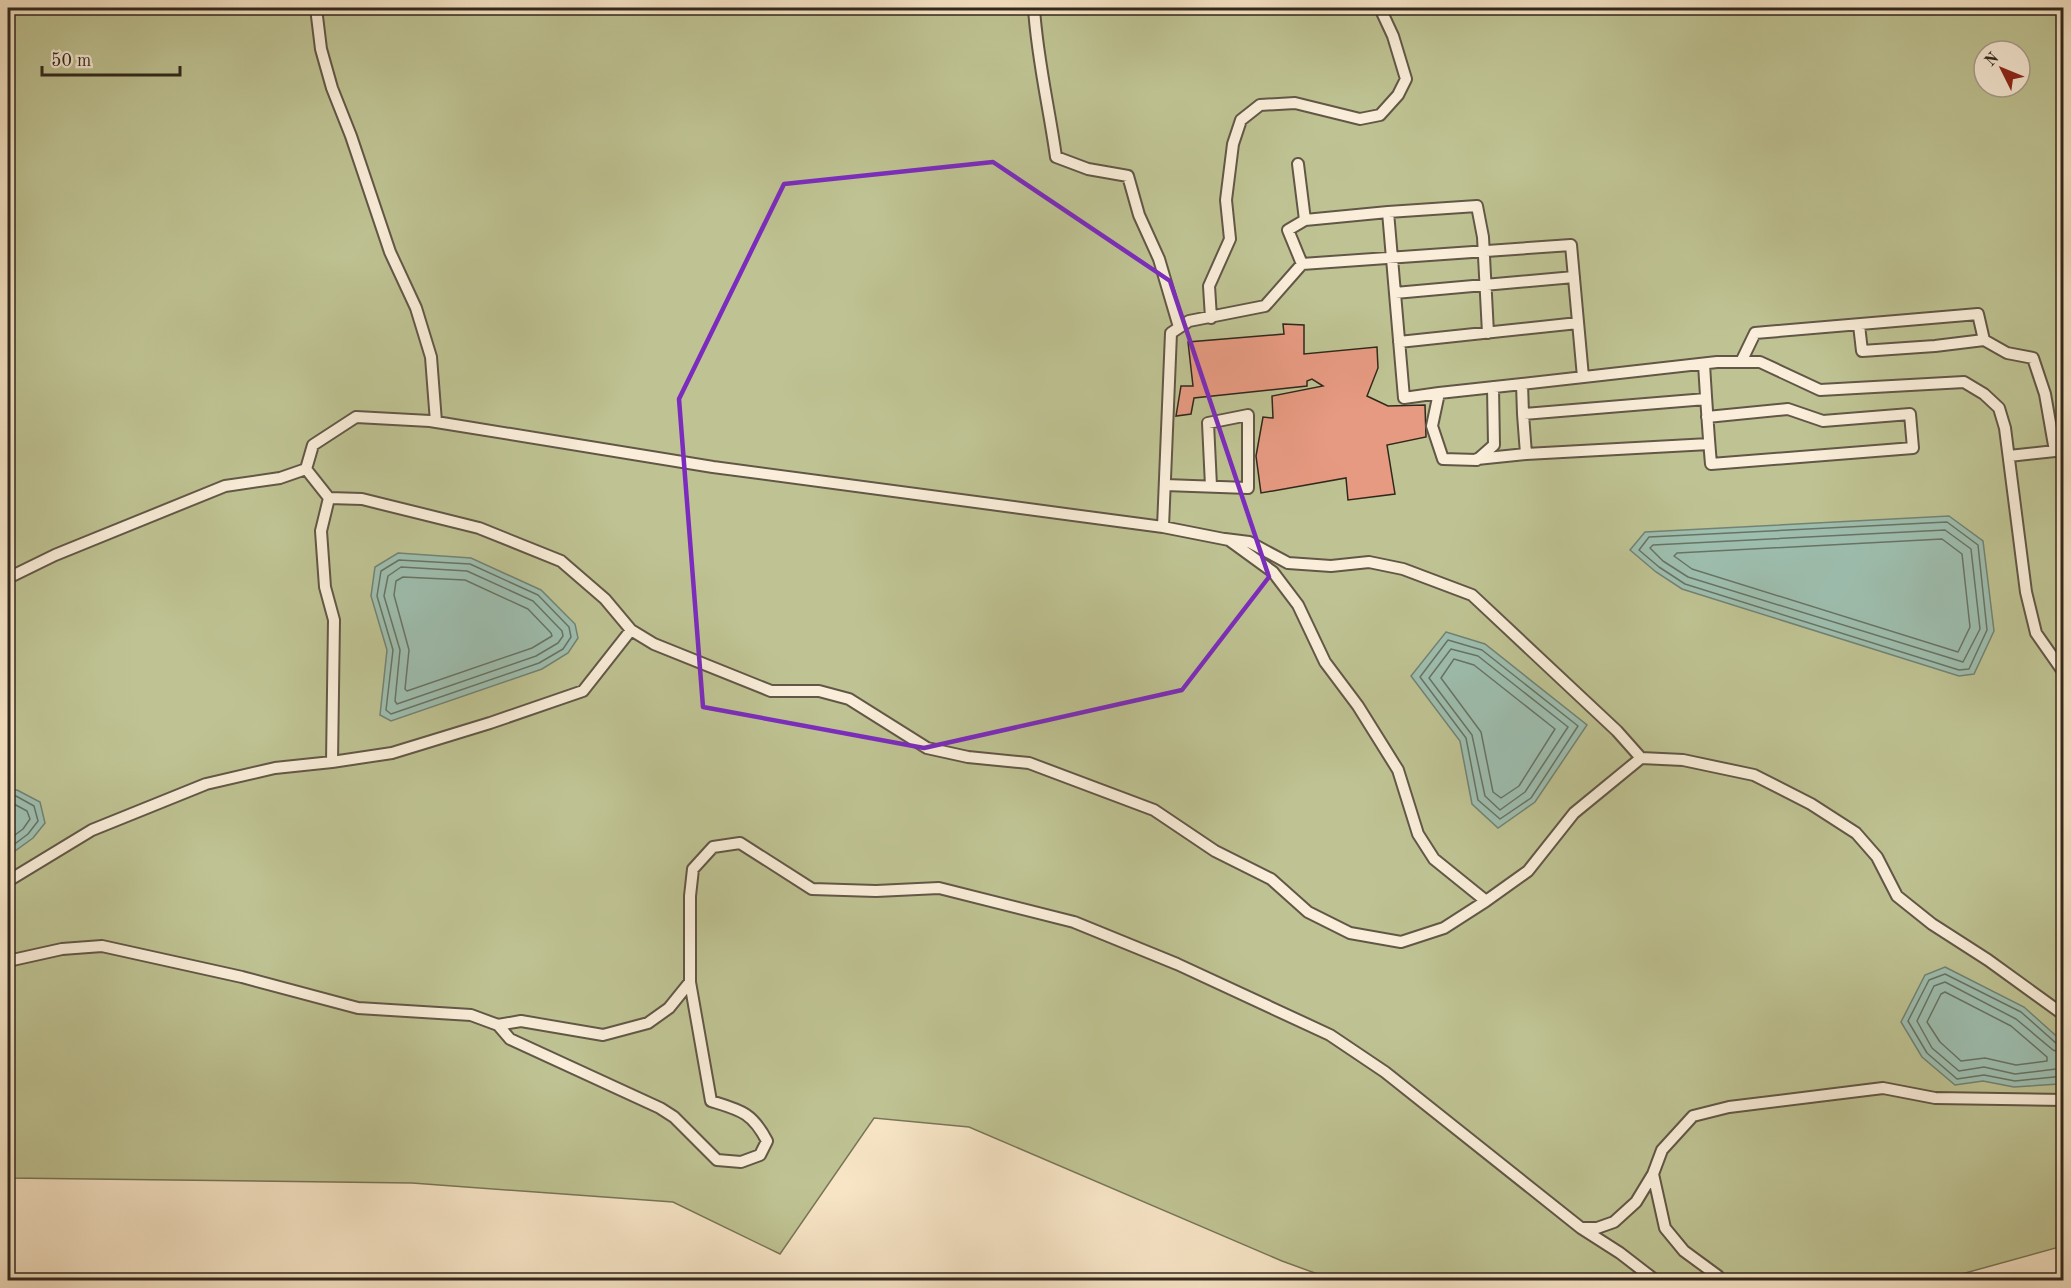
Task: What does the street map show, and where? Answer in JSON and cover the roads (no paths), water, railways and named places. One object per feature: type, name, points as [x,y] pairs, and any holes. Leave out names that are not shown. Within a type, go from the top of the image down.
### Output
[{"type":"lane","points":[[316,8],[321,49],[332,88],[351,135],[390,252],[416,308],[431,357],[436,422]]},
{"type":"lane","points":[[1034,8],[1036,38],[1056,157],[1088,169],[1128,176],[1139,215],[1159,259],[1179,327]]},
{"type":"lane","points":[[1211,318],[1209,286],[1230,239],[1226,200],[1233,144],[1241,120],[1260,105],[1295,103],[1360,119],[1380,115],[1398,96],[1406,79],[1393,36],[1380,8]]},
{"type":"lane","points":[[1298,164],[1305,220]]},
{"type":"lane","points":[[1302,264],[1288,230],[1305,220],[1477,206],[1484,251],[1488,333]]},
{"type":"lane","points":[[1389,212],[1404,398],[1704,364],[1741,362],[1760,362],[1820,390],[1964,382],[1984,394],[1999,408],[2005,428],[2026,592],[2037,633],[2064,673]]},
{"type":"lane","points":[[1163,527],[1170,333],[1189,321],[1265,306],[1302,264],[1571,245],[1583,377]]},
{"type":"lane","points":[[1395,293],[1574,277]]},
{"type":"lane","points":[[1741,362],[1755,333],[1859,326],[1978,314],[1984,340]]},
{"type":"lane","points":[[1399,342],[1578,323]]},
{"type":"lane","points":[[1859,326],[1862,351],[1984,340],[2007,353],[2033,358],[2045,394],[2055,451],[2008,456]]},
{"type":"lane","points":[[1704,364],[1707,417],[1711,464],[1913,448],[1910,414],[1823,421],[1788,409],[1707,417]]},
{"type":"lane","points":[[1522,384],[1526,454]]},
{"type":"lane","points":[[1477,460],[1494,445],[1493,387]]},
{"type":"lane","points":[[1439,393],[1432,426],[1443,459],[1477,460],[1526,454],[1709,444]]},
{"type":"lane","points":[[1523,414],[1706,399]]},
{"type":"lane","points":[[1165,485],[1248,488],[1248,415],[1208,423],[1210,486]]},
{"type":"lane","points":[[306,469],[314,445],[356,417],[436,422],[713,467],[1163,527],[1249,542],[1288,563],[1331,566],[1369,562],[1403,569],[1472,596],[1617,731],[1641,758]]},
{"type":"lane","points":[[306,469],[329,498],[362,499],[478,528],[561,561],[605,598],[631,630],[654,645],[771,692],[819,691],[849,699],[927,748],[968,757],[1029,763],[1154,810],[1215,851],[1271,879],[1308,912],[1350,933],[1401,942],[1444,928],[1528,871],[1574,813],[1641,758],[1683,760],[1754,776],[1811,804],[1856,833],[1877,857],[1897,896],[1932,924],[1989,960],[2064,1015]]},
{"type":"lane","points":[[8,578],[55,555],[225,486],[280,478],[306,469]]},
{"type":"lane","points":[[329,498],[321,531],[325,587],[334,620],[332,762]]},
{"type":"lane","points":[[1225,539],[1273,572],[1298,605],[1325,662],[1358,706],[1398,770],[1418,834],[1434,859],[1486,901]]},
{"type":"lane","points":[[8,881],[92,830],[206,784],[274,768],[392,753],[490,723],[583,690],[631,630]]},
{"type":"lane","points":[[8,961],[62,949],[102,946],[242,977],[358,1008],[471,1015],[498,1025],[510,1039],[674,1117],[717,1160],[741,1162],[760,1155],[767,1141],[760,1127],[743,1111],[711,1101],[690,982],[690,896],[693,869],[713,847],[740,843],[812,889],[876,891],[939,888],[1074,922],[1177,964],[1330,1035],[1385,1072],[1581,1228],[1620,1253],[1655,1281]]},
{"type":"lane","points":[[498,1025],[521,1021],[603,1035],[648,1023],[669,1008],[690,982]]},
{"type":"lane","points":[[1581,1228],[1597,1228],[1614,1222],[1636,1202],[1653,1174],[1662,1150],[1694,1116],[1730,1107],[1883,1088],[1935,1098],[2064,1100]]},
{"type":"lane","points":[[1653,1174],[1665,1228],[1684,1251],[1718,1276],[1720,1281]]},
{"type":"water","points":[[1949,516],[1983,541],[1994,631],[1974,674],[1959,676],[1682,589],[1656,572],[1630,550],[1645,532]]},
{"type":"water","points":[[398,553],[471,558],[541,590],[575,624],[578,638],[568,653],[542,669],[391,721],[380,715],[387,650],[371,596],[375,567]]},
{"type":"water","points":[[1446,632],[1485,644],[1587,725],[1535,802],[1498,828],[1472,804],[1460,741],[1411,676]]},
{"type":"water","points":[[17,790],[40,802],[45,823],[33,838],[8,856],[8,791]]},
{"type":"water","points":[[1945,967],[2024,1007],[2063,1042],[2063,1080],[2059,1084],[2014,1087],[1983,1081],[1955,1085],[1922,1057],[1901,1022],[1925,975]]}]
